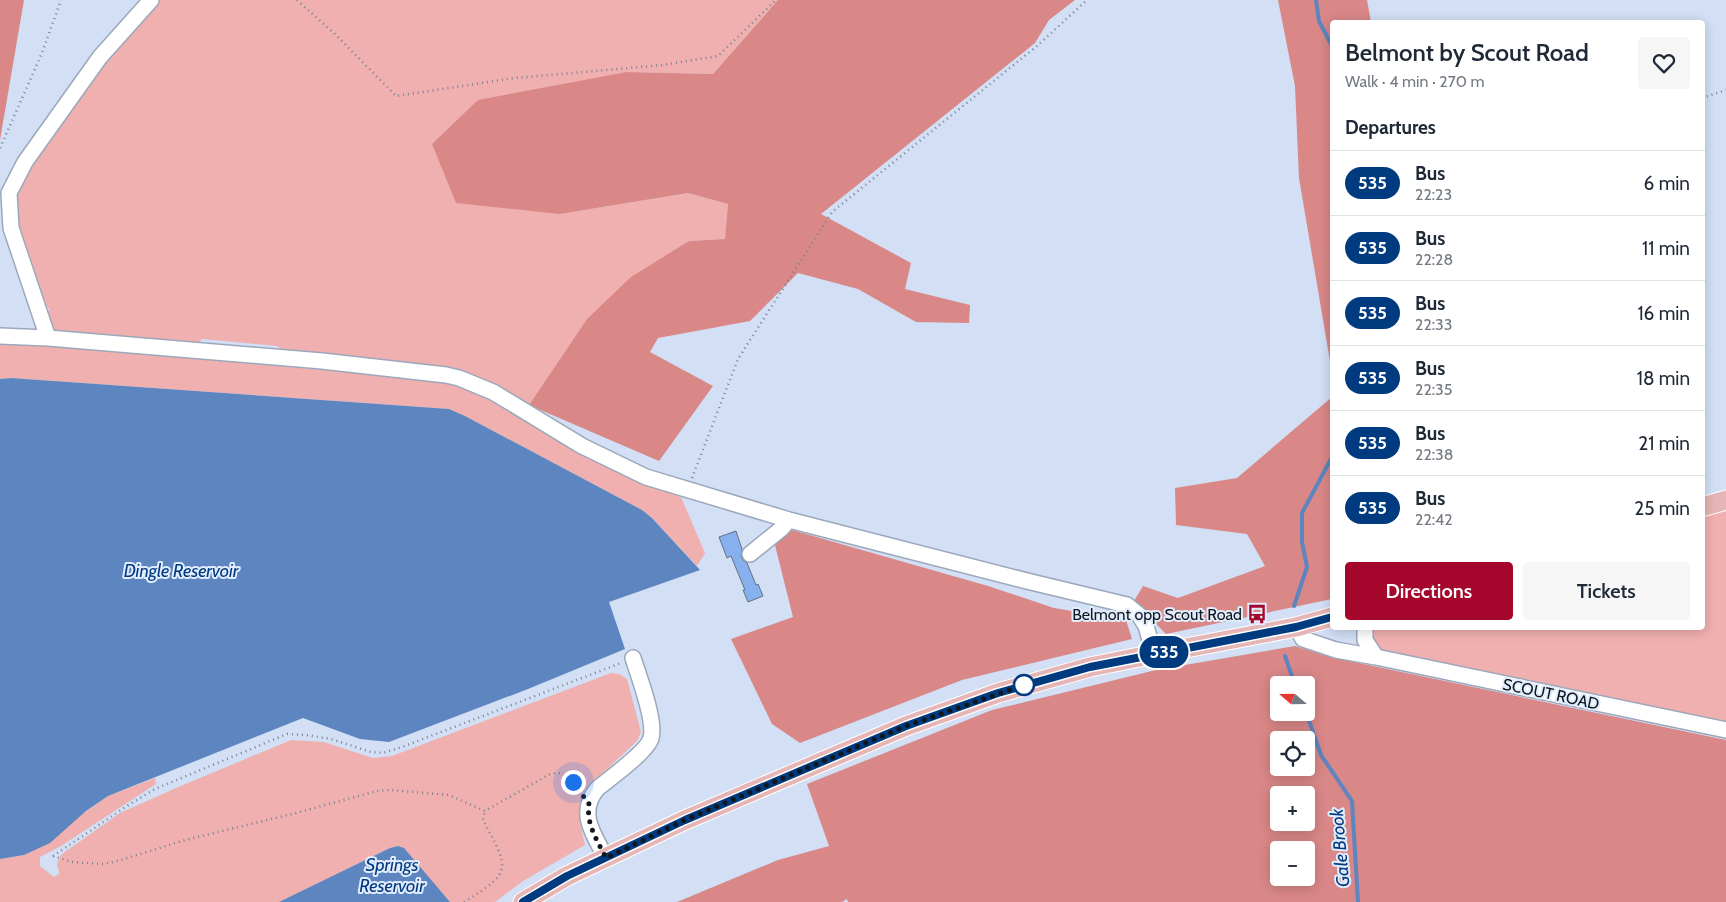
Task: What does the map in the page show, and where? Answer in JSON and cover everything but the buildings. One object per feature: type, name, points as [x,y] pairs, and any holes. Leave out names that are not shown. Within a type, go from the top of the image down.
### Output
[{"type":"main road","points":[[1705,506],[1726,500]]},
{"type":"main road","points":[[523,902],[567,876],[685,820],[906,726],[998,693],[1090,667],[1296,627],[1330,618]]},
{"type":"street","points":[[48,338],[11,228],[9,193],[25,162],[100,57],[151,0]]},
{"type":"street","points":[[0,336],[48,338],[322,361],[452,377],[493,392],[582,446],[646,477],[789,520],[1127,605],[1139,615],[1146,626],[1154,654]]},
{"type":"street","points":[[750,554],[781,529],[789,520]]},
{"type":"street","name":"SCOUT ROAD","points":[[1296,627],[1304,639],[1336,650],[1726,730]]},
{"type":"street","points":[[1365,630],[1365,640],[1376,657]]},
{"type":"street","points":[[606,858],[589,824],[587,813],[591,796],[645,749],[651,740],[650,714],[633,658]]},
{"type":"path","points":[[0,148],[42,53],[61,0]]},
{"type":"path","points":[[296,0],[336,35],[396,96],[515,78],[663,65],[718,56],[776,0]]},
{"type":"path","points":[[688,490],[738,359],[832,212],[1037,46],[1087,0]]},
{"type":"path","points":[[1705,97],[1726,90]]},
{"type":"path","points":[[485,811],[449,795],[391,790],[377,791],[296,814],[184,840],[104,864],[72,862],[53,856],[155,789],[287,734],[306,734],[331,739],[371,752],[384,753],[633,658]]},
{"type":"path","points":[[464,902],[494,882],[503,867],[501,854],[482,820],[485,811],[556,772],[564,774],[573,782],[589,804]]},
{"type":"shaded area","points":[[0,0],[24,0],[0,140]]},
{"type":"shaded area","points":[[159,0],[778,0],[713,74],[627,72],[560,214],[688,193],[728,204],[725,239],[689,241],[587,319],[529,405],[476,377],[313,355],[283,350],[277,346],[202,339],[197,344],[58,332],[52,327],[48,319],[49,309],[42,300],[14,220],[13,204],[21,174],[96,67]]},
{"type":"shaded area","points":[[778,0],[1075,0],[1049,20],[1035,43],[821,214],[911,263],[905,289],[970,305],[969,323],[916,322],[858,289],[798,273],[750,321],[658,338],[650,352],[713,386],[659,461],[529,405],[587,319],[631,277],[689,241],[725,239],[728,204],[688,193],[560,214],[456,203],[432,144],[478,100],[627,72],[713,74]]},
{"type":"shaded area","points":[[1278,0],[1367,0],[1371,20],[1330,20],[1330,361],[1299,178],[1295,86]]},
{"type":"shaded area","points":[[0,341],[456,382],[646,485],[681,497],[705,553],[697,566],[652,518],[642,510],[449,409],[11,378],[0,379]]},
{"type":"shaded area","points":[[1330,399],[1330,599],[1166,634],[1134,601],[1143,586],[1178,598],[1265,566],[1247,534],[1176,525],[1175,488],[1237,478]]},
{"type":"shaded area","points":[[1726,500],[1726,738],[1376,657],[1370,630],[1705,630],[1705,506]]},
{"type":"shaded area","points":[[792,530],[988,586],[1054,608],[1126,620],[1132,639],[962,680],[800,743],[772,724],[731,639],[793,617],[775,545]]},
{"type":"shaded area","points":[[1295,646],[1330,657],[1726,740],[1726,902],[848,902],[847,899],[842,902],[677,902],[778,860],[829,846],[807,784],[992,710],[1156,670]]},
{"type":"shaded area","points":[[611,673],[619,674],[627,679],[641,732],[637,741],[589,786],[581,810],[580,823],[585,845],[523,881],[495,902],[450,902],[404,849],[398,846],[390,848],[279,902],[0,902],[0,859],[24,855],[108,796],[155,778],[156,784],[61,846],[40,857],[40,866],[54,877],[60,873],[57,863],[62,854],[120,813],[291,740],[324,742],[373,758],[392,756]]},
{"type":"water","name":"Dingle Reservoir","points":[[11,378],[449,409],[642,510],[652,518],[700,570],[609,602],[625,649],[528,689],[389,742],[360,739],[303,718],[108,796],[86,811],[50,843],[24,855],[0,859],[0,379]]},
{"type":"water","name":"Springs Reservoir","points":[[398,846],[404,848],[450,902],[279,902],[390,848]]},
{"type":"waterway","name":"Gale Brook","points":[[1316,0],[1319,21],[1330,42]]},
{"type":"waterway","name":"Gale Brook","points":[[1294,606],[1307,567],[1302,542],[1302,513],[1330,461]]},
{"type":"waterway","name":"Gale Brook","points":[[1285,656],[1292,676]]},
{"type":"waterway","name":"Gale Brook","points":[[1309,721],[1321,755],[1352,801],[1358,902]]},
{"type":"bus line","name":"535","points":[[523,902],[567,876],[685,820],[906,726],[998,693],[1090,667],[1296,627],[1330,618]]},
{"type":"place","name":"Belmont opp Scout Road","points":[[1257,614]]},
{"type":"route","points":[[573,782],[589,804],[587,813],[589,824],[606,858],[685,820],[906,726],[1024,685]]}]
